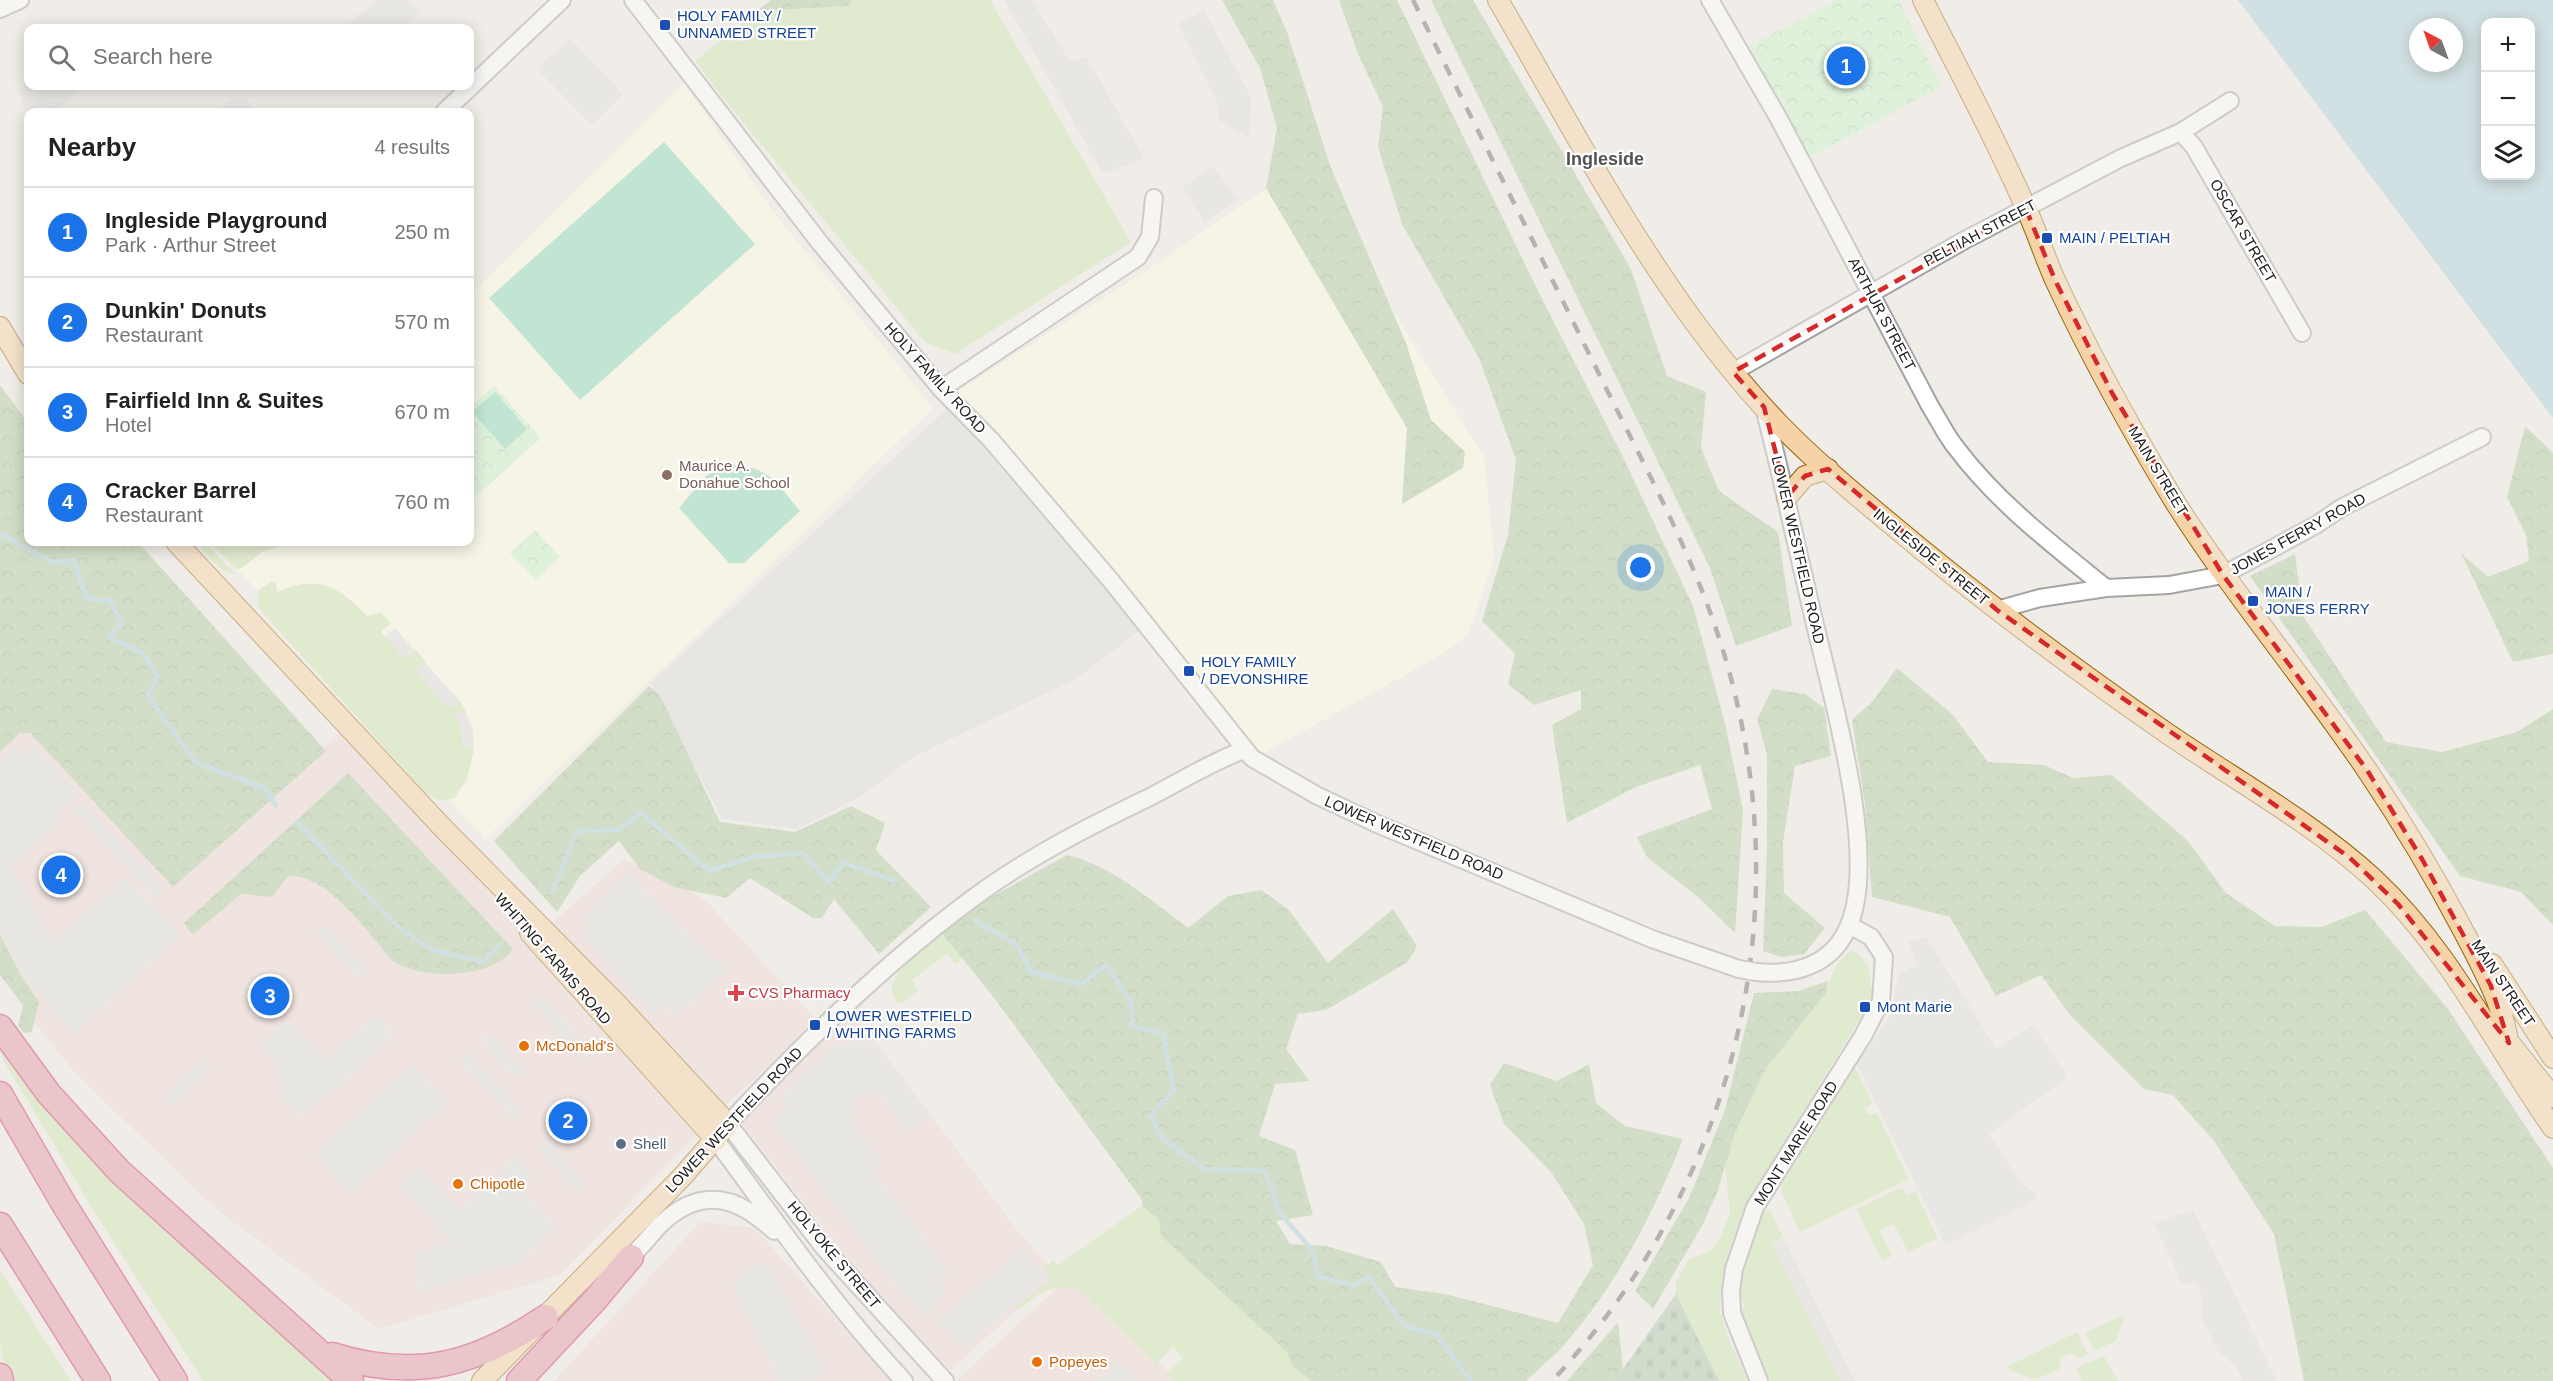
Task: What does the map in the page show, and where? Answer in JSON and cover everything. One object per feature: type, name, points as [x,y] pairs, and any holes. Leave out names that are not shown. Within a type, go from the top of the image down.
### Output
[{"type":"highway","points":[[0,1027],[49,1094],[119,1171],[314,1345],[351,1381]]},
{"type":"highway","points":[[0,1094],[65,1206],[176,1381]]},
{"type":"highway","points":[[0,1225],[98,1381]]},
{"type":"highway","points":[[519,1381],[594,1301],[631,1257]]},
{"type":"highway","points":[[314,1345],[345,1361],[372,1371],[395,1374],[434,1373],[459,1367],[489,1353],[546,1317]]},
{"type":"highway","points":[[0,1376],[1,1381]]},
{"type":"main road","name":"INGLESIDE STREET","points":[[1498,0],[1614,198],[1686,313],[1764,407],[1828,469],[1929,557],[1996,610],[2166,733],[2349,857],[2398,904],[2438,952],[2476,1007],[2511,1066],[2545,1095]]},
{"type":"main road","name":"MAIN STREET","points":[[1923,0],[2026,209],[2055,280],[2112,393],[2175,501],[2223,575],[2367,770],[2452,908],[2494,967],[2553,1058]]},
{"type":"main road","points":[[0,327],[24,367]]},
{"type":"main road","points":[[1787,497],[1805,476],[1828,469]]},
{"type":"main road","name":"WHITING FARMS ROAD","points":[[180,546],[442,828],[617,1004],[728,1124]]},
{"type":"main road","name":"WHITING FARMS ROAD","points":[[442,828],[558,966],[716,1140]]},
{"type":"main road","name":"MAIN STREET","points":[[2452,908],[2504,1017],[2511,1066]]},
{"type":"main road","name":"INGLESIDE STREET","points":[[2476,1007],[2509,1043],[2545,1095]]},
{"type":"main road","points":[[2545,1095],[2553,1128]]},
{"type":"main road","name":"LOWER WESTFIELD ROAD","points":[[482,1381],[716,1140],[728,1124]]},
{"type":"street","points":[[0,9],[20,0]]},
{"type":"street","points":[[474,84],[562,0]]},
{"type":"street","name":"HOLY FAMILY ROAD","points":[[633,0],[801,218],[941,389],[991,440],[1160,639],[1244,750]]},
{"type":"street","name":"ARTHUR STREET","points":[[1710,0],[1779,119],[1955,447],[1978,475],[2015,512],[2106,588]]},
{"type":"street","points":[[448,108],[467,90]]},
{"type":"street","name":"PELTIAH STREET","points":[[1733,372],[1871,292],[2121,158],[2181,132],[2230,100]]},
{"type":"street","name":"OSCAR STREET","points":[[2181,132],[2194,147],[2302,333]]},
{"type":"street","points":[[941,389],[1138,257],[1150,237],[1154,198]]},
{"type":"street","name":"LOWER WESTFIELD ROAD","points":[[728,1124],[779,1069],[827,1023],[921,939],[988,887],[1072,836],[1244,750],[1262,765],[1316,795],[1375,823],[1652,939],[1747,970],[1789,972],[1816,964],[1833,950],[1850,925],[1857,872],[1852,798],[1841,732],[1764,407]]},
{"type":"street","name":"JONES FERRY ROAD","points":[[1996,610],[2040,598],[2106,588],[2169,585],[2223,575],[2316,525],[2341,508],[2482,437]]},
{"type":"street","name":"MONT MARIE ROAD","points":[[1759,1381],[1732,1313],[1731,1291],[1734,1269],[1755,1207],[1863,1036],[1881,1001],[1884,957],[1871,937],[1850,925]]},
{"type":"street","name":"HOLYOKE STREET","points":[[728,1124],[836,1263],[945,1381]]},
{"type":"street","name":"HOLYOKE STREET","points":[[716,1140],[798,1254],[855,1328],[904,1381]]},
{"type":"street","points":[[582,1279],[631,1257],[663,1222],[684,1207],[720,1198],[748,1209],[798,1254]]},
{"type":"highlighted area","points":[[2026,209],[2055,280],[2112,393],[2223,575],[2367,770],[2422,859],[2491,986],[2509,1043],[2398,904],[2349,857],[1997,610],[1828,469],[1805,476],[1787,497],[1764,407],[1733,372]]},
{"type":"shaded area","points":[[376,0],[409,0],[421,12],[408,24],[349,24]]},
{"type":"shaded area","points":[[1004,0],[1032,0],[1068,59],[1077,61],[1086,56],[1144,158],[1103,174]]},
{"type":"shaded area","points":[[1204,10],[1251,97],[1250,139],[1219,120],[1217,101],[1178,24]]},
{"type":"shaded area","points":[[570,38],[623,94],[592,125],[537,69]]},
{"type":"shaded area","name":"Maurice A. Donahue School","points":[[684,84],[775,214],[933,408],[485,839],[225,555],[235,546],[474,546],[474,291]]},
{"type":"shaded area","points":[[24,86],[24,90],[79,90],[60,108],[26,108],[21,104],[20,90]]},
{"type":"shaded area","points":[[230,99],[245,99],[254,108],[220,108]]},
{"type":"shaded area","points":[[1214,166],[1237,199],[1205,223],[1182,188]]},
{"type":"shaded area","points":[[1304,167],[1484,457],[1494,558],[1468,634],[1441,655],[1262,754],[957,392],[1149,269],[1255,196]]},
{"type":"shaded area","points":[[949,407],[1140,630],[1076,679],[915,756],[860,797],[797,829],[722,819],[651,683]]},
{"type":"shaded area","points":[[925,454],[934,463],[793,599],[767,616],[721,639],[719,627],[772,598]]},
{"type":"shaded area","points":[[974,469],[1088,591],[1080,598],[1086,605],[1061,627],[1044,609],[1047,603],[975,523],[982,516],[963,495],[963,480]]},
{"type":"shaded area","points":[[395,628],[415,651],[405,660],[385,637]]},
{"type":"shaded area","points":[[1016,648],[1036,665],[1040,676],[922,735],[905,702]]},
{"type":"shaded area","points":[[425,663],[459,700],[449,709],[415,671]]},
{"type":"shaded area","points":[[676,682],[741,807],[731,812],[724,810],[668,695]]},
{"type":"shaded area","points":[[453,712],[466,712],[473,730],[474,749],[462,747],[462,731]]},
{"type":"shaded area","points":[[25,726],[175,879],[342,730],[533,940],[624,859],[673,880],[705,900],[818,1021],[726,1105],[560,1275],[379,1329],[218,1211],[74,1072],[32,1020],[0,964],[0,749]]},
{"type":"shaded area","points":[[16,745],[25,755],[34,747],[78,794],[61,809],[59,821],[11,865],[52,942],[125,879],[181,934],[74,1033],[23,975],[0,931],[0,760]]},
{"type":"shaded area","points":[[846,783],[852,796],[816,818],[811,819],[802,809]]},
{"type":"shaded area","points":[[81,799],[163,890],[155,898],[72,807]]},
{"type":"shaded area","points":[[629,873],[704,950],[728,968],[674,1017],[663,1005],[653,1014],[581,934],[590,926],[583,916]]},
{"type":"shaded area","points":[[324,925],[368,971],[360,979],[316,932]]},
{"type":"shaded area","points":[[1927,938],[1996,1048],[2033,1025],[2068,1077],[1989,1134],[2020,1182],[2034,1193],[2037,1199],[1945,1245],[1857,1064],[1892,1012],[1898,974],[1917,965],[1908,941]]},
{"type":"shaded area","points":[[538,994],[593,1050],[586,1060],[533,1003]]},
{"type":"shaded area","points":[[851,1009],[1022,1236],[1057,1274],[950,1370],[885,1306],[741,1123],[784,1072]]},
{"type":"shaded area","points":[[375,1015],[386,1026],[392,1038],[326,1097],[324,1095],[299,1117],[281,1096],[278,1066],[260,1045],[287,1020],[326,1059]]},
{"type":"shaded area","points":[[489,1033],[525,1072],[514,1077],[479,1039]]},
{"type":"shaded area","points":[[866,1033],[929,1117],[909,1132],[878,1092],[871,1097],[856,1097],[852,1123],[881,1161],[876,1166],[876,1175],[950,1273],[938,1281],[947,1290],[926,1316],[900,1291],[772,1122],[788,1107],[780,1096],[836,1045],[856,1041]]},
{"type":"shaded area","points":[[468,1052],[520,1109],[514,1119],[461,1062]]},
{"type":"shaded area","points":[[205,1058],[213,1066],[171,1105],[163,1097]]},
{"type":"shaded area","points":[[412,1065],[448,1102],[350,1193],[316,1153]]},
{"type":"shaded area","points":[[546,1139],[585,1183],[577,1191],[537,1146]]},
{"type":"shaded area","points":[[517,1156],[534,1176],[522,1191],[556,1227],[520,1262],[419,1292],[416,1283],[418,1262],[416,1253],[451,1241],[400,1186],[419,1167],[461,1209]]},
{"type":"shaded area","points":[[2193,1209],[2277,1381],[2243,1381],[2236,1367],[2218,1351],[2202,1318],[2201,1293],[2195,1281],[2183,1285],[2154,1224]]},
{"type":"shaded area","points":[[700,1222],[755,1228],[890,1381],[554,1381]]},
{"type":"shaded area","points":[[1784,1238],[1855,1381],[1840,1381],[1772,1243]]},
{"type":"shaded area","points":[[1022,1249],[1048,1277],[964,1348],[937,1321]]},
{"type":"shaded area","points":[[767,1262],[826,1370],[816,1376],[814,1381],[780,1381],[732,1286],[752,1266]]},
{"type":"shaded area","points":[[1070,1276],[1178,1381],[956,1381]]},
{"type":"shaded area","points":[[1118,1362],[1138,1381],[1099,1381]]},
{"type":"green space","points":[[771,0],[853,0],[847,6],[757,11]]},
{"type":"green space","points":[[853,0],[990,0],[1131,242],[955,354],[925,342],[695,61],[757,11],[847,6]]},
{"type":"green space","points":[[1222,0],[1273,0],[1287,32],[1331,168],[1406,343],[1431,420],[1465,452],[1463,468],[1402,504],[1407,428],[1266,188],[1277,128],[1260,68]]},
{"type":"green space","points":[[1339,0],[1397,0],[1540,295],[1621,453],[1693,606],[1725,723],[1743,811],[1735,933],[1699,898],[1647,857],[1637,837],[1712,809],[1700,765],[1636,787],[1567,823],[1552,725],[1581,709],[1581,690],[1534,705],[1508,684],[1515,654],[1482,621],[1508,535],[1516,460],[1479,358],[1402,224],[1378,147],[1383,107],[1358,54]]},
{"type":"green space","points":[[1431,0],[1473,0],[1631,269],[1667,376],[1706,392],[1701,448],[1719,491],[1778,532],[1792,626],[1736,646],[1710,568]]},
{"type":"green space","points":[[1837,0],[1899,0],[1942,87],[1808,158],[1749,46]]},
{"type":"green space","points":[[664,142],[755,244],[580,400],[489,298]]},
{"type":"green space","points":[[0,385],[24,418],[24,546],[142,546],[326,751],[173,887],[30,733],[20,733],[0,752]]},
{"type":"green space","points":[[494,386],[541,438],[474,498],[474,404]]},
{"type":"green space","points":[[495,392],[527,429],[505,449],[474,414],[474,410]]},
{"type":"green space","points":[[2525,426],[2553,453],[2553,654],[2513,662],[2461,553],[2488,577],[2529,561],[2526,535],[2507,497]]},
{"type":"green space","points":[[726,464],[752,468],[770,477],[800,511],[744,563],[729,563],[679,508],[706,476]]},
{"type":"green space","points":[[535,530],[560,557],[536,580],[510,553]]},
{"type":"green space","points":[[209,546],[236,575],[219,567],[201,547]]},
{"type":"green space","points":[[213,546],[282,546],[263,551],[242,568],[237,569]]},
{"type":"green space","points":[[2295,554],[2303,616],[2386,742],[2442,752],[2517,732],[2553,709],[2553,925],[2521,892],[2460,876],[2250,576]]},
{"type":"green space","points":[[272,581],[276,583],[277,592],[304,584],[326,586],[337,590],[367,616],[381,613],[391,623],[381,632],[405,659],[416,650],[426,662],[416,670],[461,702],[466,712],[454,713],[462,731],[462,747],[474,749],[467,779],[454,798],[440,801],[426,793],[262,612],[258,604],[259,590]]},
{"type":"green space","points":[[1897,668],[1953,715],[1988,762],[2044,765],[2073,778],[2112,775],[2188,841],[2226,893],[2275,926],[2321,927],[2365,910],[2448,1009],[2553,1168],[2553,1381],[2304,1381],[2274,1234],[2214,1141],[2173,1095],[2144,1089],[2070,1015],[2041,975],[1996,996],[1950,917],[1872,897],[1865,804],[1852,720],[1872,702]]},
{"type":"green space","points":[[649,686],[660,695],[720,822],[795,832],[851,806],[885,823],[876,850],[931,907],[879,954],[834,899],[822,918],[813,918],[750,878],[726,898],[674,887],[640,869],[619,841],[580,876],[557,912],[494,841]]},
{"type":"green space","points":[[1772,689],[1805,694],[1824,708],[1831,756],[1795,766],[1783,842],[1784,893],[1825,928],[1804,954],[1781,957],[1763,951],[1767,850],[1767,755],[1757,719]]},
{"type":"green space","points":[[348,773],[513,949],[503,959],[489,967],[456,974],[421,972],[406,967],[393,961],[360,922],[318,884],[303,878],[288,876],[273,896],[241,894],[194,934],[191,933],[184,923]]},
{"type":"green space","points":[[1067,855],[1115,875],[1188,928],[1228,896],[1261,890],[1289,910],[1328,963],[1393,909],[1417,946],[1408,962],[1326,1010],[1298,1014],[1286,1049],[1309,1081],[1275,1084],[1259,1136],[1295,1150],[1313,1215],[1276,1221],[1290,1244],[1326,1246],[1381,1262],[1395,1287],[1445,1294],[1558,1323],[1593,1265],[1584,1224],[1551,1172],[1504,1124],[1490,1085],[1504,1063],[1557,1081],[1589,1064],[1596,1103],[1625,1126],[1683,1139],[1648,1218],[1620,1269],[1587,1317],[1564,1345],[1526,1381],[1311,1381],[1293,1366],[1286,1351],[1161,1236],[1159,1220],[1142,1206],[1142,1200],[998,1003],[942,933],[977,905]]},
{"type":"green space","points":[[942,933],[962,957],[959,963],[955,963],[947,954],[912,980],[918,991],[902,1003],[897,1003],[891,988],[899,970]]},
{"type":"green space","points":[[0,935],[22,977],[39,1002],[32,1032],[24,1033],[18,1026],[23,1005],[0,975]]},
{"type":"green space","points":[[1852,949],[1868,964],[1873,998],[1745,1206],[1722,1278],[1720,1312],[1730,1343],[1748,1381],[1719,1381],[1676,1294],[1676,1283],[1688,1260],[1710,1251],[1721,1236],[1730,1213],[1725,1164],[1735,1133],[1765,1070],[1826,993],[1835,969]]},
{"type":"green space","points":[[1828,981],[1826,993],[1765,1070],[1735,1133],[1717,1193],[1703,1224],[1653,1309],[1635,1291],[1689,1198],[1725,1110],[1754,993],[1798,991]]},
{"type":"green space","points":[[0,1046],[342,1381],[203,1381],[98,1218],[2,1058]]},
{"type":"green space","points":[[1854,1065],[1872,1103],[1865,1109],[1869,1115],[1877,1113],[1909,1179],[1800,1232],[1782,1193],[1780,1182]]},
{"type":"green space","points":[[1902,1187],[1906,1195],[1915,1191],[1938,1238],[1908,1252],[1894,1224],[1880,1231],[1892,1256],[1882,1261],[1856,1209]]},
{"type":"green space","points":[[1142,1206],[1159,1220],[1286,1351],[1293,1366],[1311,1381],[1173,1381],[1166,1374],[1183,1358],[1173,1347],[1156,1364],[1081,1291],[1063,1287],[1055,1288],[1042,1293],[1020,1308],[1011,1306],[1015,1298],[1021,1304],[1051,1278],[1045,1269],[1053,1260],[1058,1265]]},
{"type":"green space","points":[[1765,1210],[1770,1211],[1783,1236],[1772,1244],[1840,1381],[1767,1381],[1740,1313],[1745,1304],[1740,1300],[1744,1268],[1756,1226]]},
{"type":"green space","points":[[0,1270],[71,1381],[8,1381],[0,1344]]},
{"type":"green space","points":[[1676,1294],[1719,1381],[1615,1381],[1623,1369]]},
{"type":"green space","points":[[2125,1314],[2116,1341],[2094,1351],[2085,1333]]},
{"type":"green space","points":[[1618,1322],[1623,1369],[1615,1381],[1567,1381]]},
{"type":"green space","points":[[2077,1332],[2088,1354],[2078,1359],[2071,1353],[2065,1355],[2059,1361],[2061,1368],[2035,1380],[2010,1370],[2008,1366]]},
{"type":"green space","points":[[2104,1356],[2118,1381],[2082,1381],[2076,1368]]},
{"type":"water","points":[[2238,0],[2553,0],[2553,418]]},
{"type":"waterway","points":[[0,534],[53,562],[74,560],[87,599],[110,601],[122,623],[109,637],[143,654],[158,675],[148,696],[196,763],[265,788],[276,806]]},
{"type":"waterway","points":[[553,891],[577,831],[619,830],[641,813],[710,871],[753,857],[803,853],[829,882],[844,863],[895,881]]},
{"type":"waterway","points":[[297,822],[397,926],[432,950],[483,962],[501,944]]},
{"type":"waterway","points":[[975,920],[1017,945],[1031,972],[1081,984],[1106,965],[1131,1002],[1132,1027],[1163,1033],[1174,1091],[1151,1115],[1161,1137],[1205,1169],[1265,1171],[1280,1213],[1313,1251],[1318,1277],[1354,1285],[1369,1277],[1405,1327],[1436,1334],[1471,1381]]},
{"type":"railway","points":[[1413,0],[1689,559],[1729,671],[1749,766],[1756,862],[1751,956],[1734,1049],[1705,1139],[1665,1225],[1614,1306],[1552,1381]]},
{"type":"place","name":"HOLY FAMILY / UNNAMED STREET","points":[[665,25]]},
{"type":"place","name":"Ingleside Playground","points":[[1846,66]]},
{"type":"place","name":"MAIN / PELTIAH","points":[[2047,238]]},
{"type":"place","name":"Maurice A. Donahue School","points":[[667,475]]},
{"type":"place","name":"MAIN / JONES FERRY","points":[[2253,601]]},
{"type":"place","name":"HOLY FAMILY / DEVONSHIRE","points":[[1189,671]]},
{"type":"place","name":"Cracker Barrel","points":[[61,875]]},
{"type":"place","name":"CVS Pharmacy","points":[[736,993]]},
{"type":"place","name":"Fairfield Inn & Suites","points":[[270,996]]},
{"type":"place","name":"Mont Marie","points":[[1865,1007]]},
{"type":"place","name":"LOWER WESTFIELD / WHITING FARMS","points":[[815,1025]]},
{"type":"place","name":"McDonald's","points":[[524,1046]]},
{"type":"place","name":"Dunkin' Donuts","points":[[568,1121]]},
{"type":"place","name":"Shell","points":[[621,1144]]},
{"type":"place","name":"Chipotle","points":[[458,1184]]},
{"type":"place","name":"Popeyes","points":[[1037,1362]]},
{"type":"district","name":"Ingleside","points":[[1605,159]]}]
